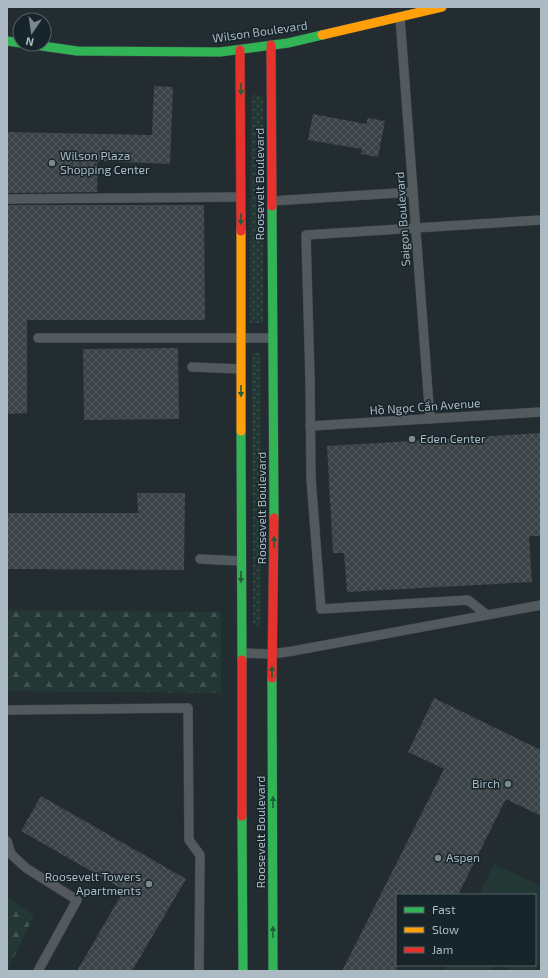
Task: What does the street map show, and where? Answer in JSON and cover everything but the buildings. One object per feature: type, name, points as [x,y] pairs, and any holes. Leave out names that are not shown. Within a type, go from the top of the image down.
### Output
[{"type":"main road","name":"Wilson Boulevard","points":[[7,41],[45,48],[87,51],[220,52],[297,41],[400,17],[430,8],[442,7]]},
{"type":"main road","name":"Roosevelt Boulevard","points":[[271,45],[274,542],[272,654],[273,971]]},
{"type":"main road","name":"Roosevelt Boulevard","points":[[240,50],[243,971]]},
{"type":"lane","name":"Saigon Boulevard","points":[[400,17],[430,419]]},
{"type":"lane","points":[[272,201],[413,192]]},
{"type":"lane","points":[[7,199],[241,197]]},
{"type":"lane","points":[[487,614],[468,600],[322,609],[311,478],[306,235],[541,220]]},
{"type":"lane","points":[[38,338],[273,338]]},
{"type":"lane","points":[[192,367],[241,369]]},
{"type":"lane","name":"Hồ Ngọc Cẩn Avenue","points":[[310,426],[541,412]]},
{"type":"lane","points":[[200,559],[241,561]]},
{"type":"lane","points":[[242,653],[272,654],[541,605]]},
{"type":"lane","points":[[7,710],[188,708],[189,840],[200,855],[198,971]]},
{"type":"lane","points":[[7,841],[12,854],[26,868],[77,900],[38,971]]},
{"type":"green space","points":[[255,94],[263,98],[263,323],[250,323],[251,98]]},
{"type":"green space","points":[[256,352],[261,355],[261,623],[257,627],[253,624],[252,358],[252,354]]},
{"type":"green space","points":[[7,610],[221,612],[221,693],[7,691]]},
{"type":"green space","points":[[494,864],[541,886],[541,960],[536,971],[513,971],[502,966],[536,966],[536,894],[479,894]]},
{"type":"green space","points":[[7,897],[34,916],[7,971]]},
{"type":"green space","points":[[446,966],[494,966],[491,971],[443,971]]},
{"type":"traffic: fast","points":[[7,41],[77,51],[220,52],[288,43],[322,35]]},
{"type":"traffic: fast","points":[[272,206],[274,518]]},
{"type":"traffic: fast","points":[[241,431],[242,660]]},
{"type":"traffic: fast","points":[[272,678],[273,971]]},
{"type":"traffic: fast","points":[[242,816],[243,971]]},
{"type":"traffic: slow","points":[[322,35],[442,7]]},
{"type":"traffic: slow","points":[[241,231],[241,431]]},
{"type":"traffic: jam","points":[[271,45],[272,206]]},
{"type":"traffic: jam","points":[[240,50],[241,231]]},
{"type":"traffic: jam","points":[[272,678],[274,518]]},
{"type":"traffic: jam","points":[[242,660],[242,816]]},
{"type":"place","name":"Wilson Plaza Shopping Center","points":[[52,163]]},
{"type":"place","name":"Eden Center","points":[[412,439]]},
{"type":"place","name":"Birch","points":[[508,784]]},
{"type":"place","name":"Aspen","points":[[438,858]]},
{"type":"place","name":"Roosevelt Towers Apartments","points":[[149,884]]}]
